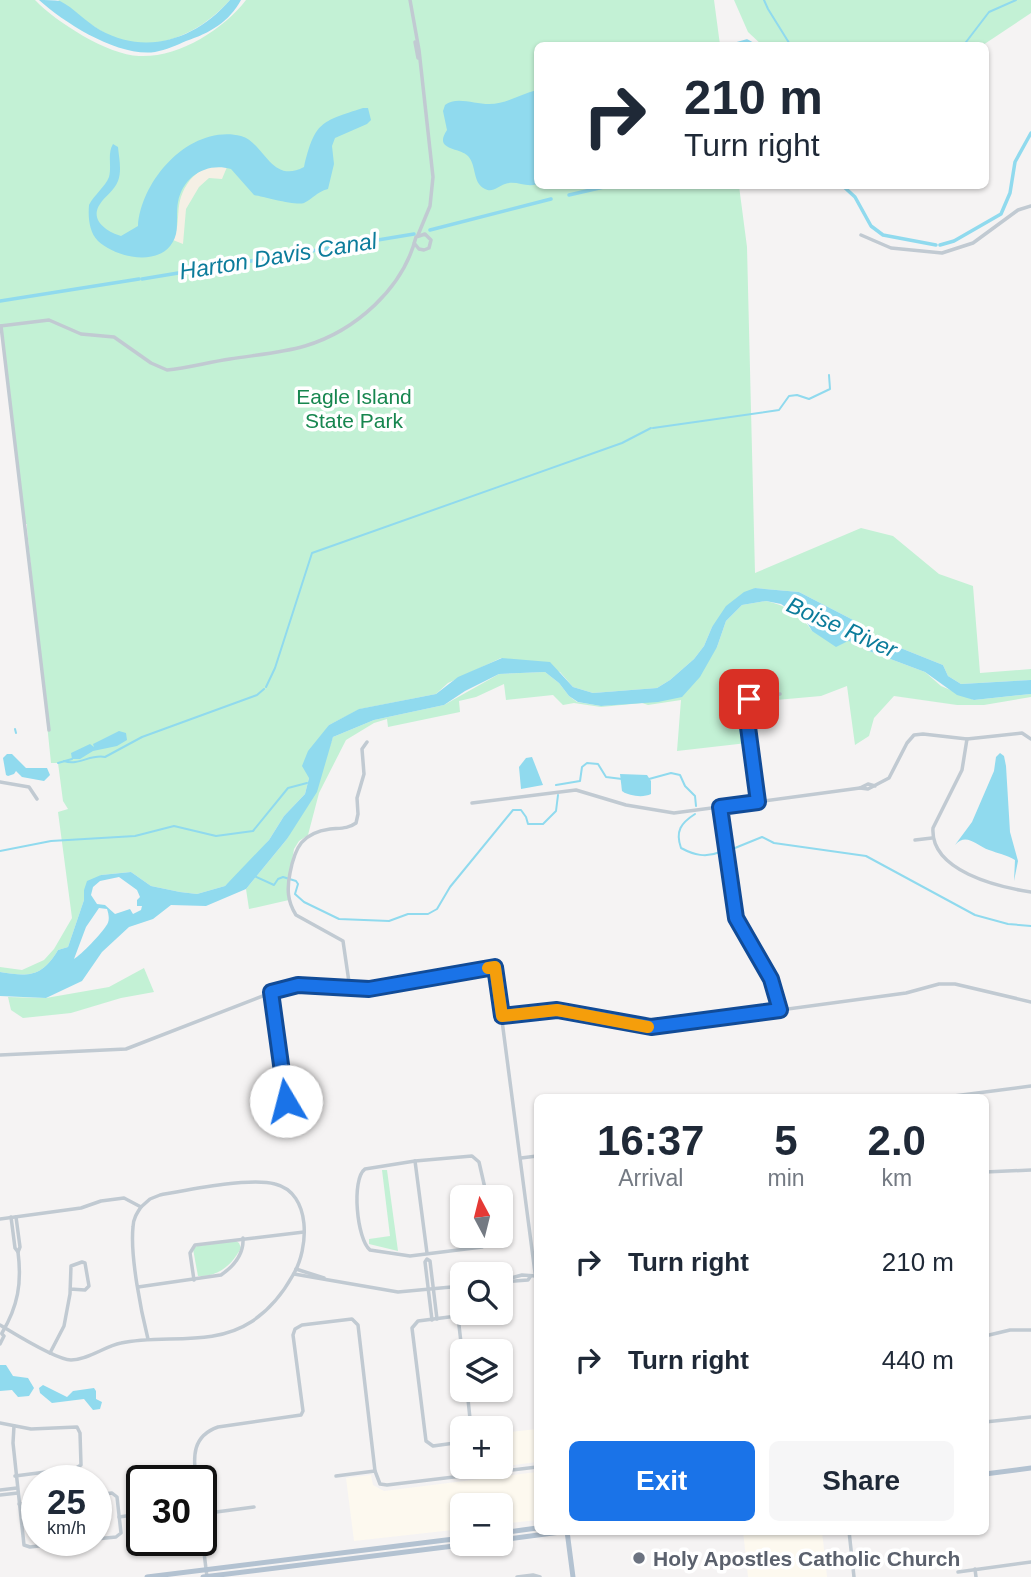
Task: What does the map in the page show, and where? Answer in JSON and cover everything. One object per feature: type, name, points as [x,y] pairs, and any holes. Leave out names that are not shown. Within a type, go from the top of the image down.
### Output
[{"type":"main road","points":[[989,1473],[1031,1468]]},
{"type":"main road","points":[[513,1531],[534,1528]]},
{"type":"main road","points":[[513,1538],[537,1535]]},
{"type":"main road","points":[[568,1535],[573,1577]]},
{"type":"main road","points":[[206,1575],[450,1540]]},
{"type":"main road","points":[[148,1577],[206,1575],[450,1546]]},
{"type":"street","points":[[49,730],[0,326],[49,320],[81,334],[110,335],[151,363],[167,369],[289,350],[326,338],[360,317],[386,293],[410,256],[433,195],[433,177],[410,0]]},
{"type":"street","points":[[861,236],[867,236],[891,248],[942,253],[973,243],[1018,210],[1031,205]]},
{"type":"street","points":[[410,256],[426,250],[430,245],[431,240],[426,234],[424,221]]},
{"type":"street","points":[[417,236],[426,234]]},
{"type":"street","points":[[414,243],[421,250]]},
{"type":"street","points":[[758,802],[746,701],[780,694]]},
{"type":"street","points":[[472,803],[572,790],[626,805],[674,814],[860,788],[868,784],[875,786],[889,778],[914,735],[967,740],[1016,733],[1030,737]]},
{"type":"street","points":[[967,740],[962,770],[936,820],[932,838],[940,856],[962,870],[996,885],[1031,892]]},
{"type":"street","points":[[350,989],[345,944],[340,937],[296,915],[289,899],[289,878],[293,855],[304,839],[314,833],[343,829],[356,822],[357,798],[364,774],[362,749],[367,742]]},
{"type":"street","points":[[0,782],[29,787],[37,799]]},
{"type":"street","points":[[720,807],[736,918],[771,979],[780,1010]]},
{"type":"street","points":[[915,840],[932,838]]},
{"type":"street","points":[[0,1055],[126,1049],[271,992],[298,985],[369,989],[495,967],[534,1260]]},
{"type":"street","points":[[502,1016],[557,1010],[651,1027],[880,996],[947,984],[1031,1002]]},
{"type":"street","points":[[271,992],[286,1101]]},
{"type":"street","points":[[969,1094],[1031,1086]]},
{"type":"street","points":[[476,1248],[427,1256],[392,1255],[366,1248],[360,1227],[357,1199],[361,1171],[415,1161],[472,1156],[477,1158],[484,1185]]},
{"type":"street","points":[[521,1158],[534,1156]]},
{"type":"street","points":[[415,1161],[434,1320]]},
{"type":"street","points":[[989,1172],[1031,1170]]},
{"type":"street","points":[[0,1325],[50,1353],[71,1360],[114,1345],[148,1339],[218,1335],[240,1328],[269,1307],[295,1272],[304,1232],[299,1201],[289,1191],[274,1183],[229,1185],[160,1195],[141,1207],[133,1224],[138,1287],[148,1339]]},
{"type":"street","points":[[0,1219],[80,1208],[101,1201],[124,1198],[141,1207]]},
{"type":"street","points":[[0,1344],[4,1336],[1,1334],[19,1293],[21,1273],[15,1248],[14,1217]]},
{"type":"street","points":[[194,1280],[190,1253],[192,1246],[304,1232]]},
{"type":"street","points":[[138,1287],[214,1278],[228,1270],[243,1251],[243,1238]]},
{"type":"street","points":[[50,1353],[64,1325],[71,1266],[82,1262],[89,1280],[88,1289],[70,1289]]},
{"type":"street","points":[[295,1272],[398,1292],[450,1288]]},
{"type":"street","points":[[513,1278],[527,1274],[534,1276]]},
{"type":"street","points":[[450,1318],[414,1324],[412,1330],[425,1439],[428,1444],[450,1444]]},
{"type":"street","points":[[195,1465],[194,1454],[203,1435],[218,1427],[301,1415],[303,1411],[293,1335],[295,1329],[302,1325],[324,1322],[355,1321],[358,1325],[378,1481],[385,1485],[450,1478]]},
{"type":"street","points":[[989,1335],[1010,1330],[1031,1330]]},
{"type":"street","points":[[989,1422],[1031,1417]]},
{"type":"street","points":[[0,1423],[43,1429],[77,1427],[80,1433],[81,1465],[76,1468],[15,1476]]},
{"type":"street","points":[[14,1426],[15,1476],[21,1522]]},
{"type":"street","points":[[513,1470],[534,1467]]},
{"type":"street","points":[[336,1476],[375,1471]]},
{"type":"street","points":[[0,1492],[18,1490]]},
{"type":"street","points":[[112,1494],[115,1494],[120,1536],[112,1537]]},
{"type":"street","points":[[217,1512],[254,1507]]},
{"type":"street","points":[[119,1517],[126,1516]]},
{"type":"street","points":[[849,1535],[854,1577]]},
{"type":"street","points":[[204,1556],[206,1575]]},
{"type":"street","points":[[958,1572],[1031,1562]]},
{"type":"street","points":[[975,1569],[976,1577]]},
{"type":"street","points":[[517,1577],[540,1577]]},
{"type":"shaded area","points":[[534,1429],[534,1462],[513,1465],[513,1432]]},
{"type":"shaded area","points":[[534,1472],[534,1520],[513,1523],[513,1493],[450,1493],[450,1530],[354,1541],[346,1478],[371,1475],[373,1485],[384,1491],[481,1479],[513,1479],[513,1475]]},
{"type":"shaded area","points":[[743,1535],[822,1535],[827,1577],[748,1577]]},
{"type":"green space","name":"Eagle Island State Park","points":[[0,0],[35,0],[83,36],[113,50],[139,56],[169,52],[198,40],[225,22],[246,0],[714,0],[720,42],[534,42],[534,189],[739,189],[747,247],[755,573],[861,528],[893,536],[939,574],[973,586],[980,673],[1031,669],[1031,680],[961,684],[948,676],[943,665],[888,643],[879,644],[859,623],[799,592],[755,588],[712,627],[704,646],[694,659],[657,688],[593,693],[573,687],[560,672],[501,658],[448,683],[436,694],[360,709],[329,725],[305,794],[284,816],[269,840],[248,865],[225,886],[197,894],[151,886],[131,872],[101,875],[84,890],[84,900],[68,947],[58,950],[46,966],[34,973],[0,972],[0,967],[22,970],[44,960],[54,949],[72,918],[58,812],[68,809],[63,801],[58,763],[51,763],[27,524],[24,524],[0,323]]},
{"type":"green space","points":[[58,0],[230,0],[209,19],[185,34],[143,43],[128,42],[109,35]]},
{"type":"green space","points":[[734,0],[1031,0],[1031,13],[988,42],[759,42],[748,32]]},
{"type":"green space","points":[[766,601],[792,611],[812,631],[858,643],[869,651],[925,672],[941,686],[974,700],[1031,694],[1031,697],[984,705],[957,705],[894,696],[874,718],[869,736],[855,745],[847,686],[821,696],[743,703],[747,743],[677,751],[681,700],[648,705],[642,703],[601,707],[574,703],[563,705],[553,695],[506,700],[504,684],[476,697],[459,701],[460,712],[388,727],[387,719],[374,723],[346,740],[319,793],[308,835],[299,841],[294,849],[289,900],[249,909],[246,889],[287,839],[333,737],[374,720],[444,705],[499,674],[545,672],[577,702],[601,706],[642,702],[717,647],[726,621],[742,605]]},
{"type":"green space","points":[[144,968],[154,992],[121,998],[71,1013],[23,1018],[11,1010],[8,997],[46,998],[109,987]]},
{"type":"green space","points":[[382,1170],[387,1170],[398,1251],[369,1244],[369,1239],[390,1236]]},
{"type":"green space","points":[[236,1241],[241,1248],[228,1265],[212,1275],[198,1276],[193,1249],[197,1246]]},
{"type":"sand","points":[[214,166],[227,167],[222,179],[209,178],[199,187],[186,209],[183,244],[173,240],[179,204],[185,189],[198,173]]},
{"type":"water","points":[[39,0],[60,1],[95,27],[118,38],[153,42],[186,33],[217,14],[230,0],[241,0],[225,21],[211,30],[163,50],[140,52],[93,37],[63,19]]},
{"type":"water","points":[[534,91],[534,184],[509,183],[488,190],[478,183],[468,156],[449,148],[443,142],[447,130],[443,111],[445,105],[454,101],[496,104]]},
{"type":"water","points":[[368,108],[371,120],[335,138],[332,146],[334,164],[328,189],[304,203],[254,195],[231,169],[213,168],[197,173],[185,185],[178,202],[176,234],[171,245],[163,252],[152,256],[129,256],[106,247],[98,241],[91,229],[89,205],[109,177],[113,144],[118,147],[119,177],[114,188],[100,204],[97,215],[105,228],[121,236],[138,226],[141,208],[158,174],[187,147],[222,135],[241,136],[256,146],[276,167],[283,171],[293,171],[304,167],[312,141],[321,126]]},
{"type":"water","name":"Boise River","points":[[755,588],[799,592],[859,623],[879,644],[888,643],[943,665],[948,676],[961,684],[1031,680],[1031,694],[974,700],[957,695],[925,672],[869,651],[858,643],[848,641],[836,647],[812,631],[806,621],[781,604],[766,601],[742,605],[726,621],[717,647],[700,677],[682,697],[658,702],[601,706],[578,702],[545,672],[499,674],[444,705],[374,720],[333,737],[317,792],[287,839],[246,889],[206,906],[171,905],[153,919],[129,927],[102,952],[82,981],[46,998],[0,996],[0,972],[34,973],[46,966],[58,950],[68,947],[84,900],[87,881],[101,875],[131,872],[151,886],[180,892],[197,894],[225,886],[269,840],[284,816],[305,794],[309,778],[302,766],[308,751],[329,725],[359,709],[436,694],[458,677],[502,658],[550,662],[573,687],[593,693],[657,688],[694,659],[726,606],[744,592]],"holes":[[[119,877],[137,890],[140,897],[137,906],[142,906],[141,910],[133,914],[130,909],[115,914],[105,905],[97,904],[91,895],[93,887],[100,881]],[[99,908],[107,909],[107,924],[74,959],[86,927]]]},
{"type":"water","points":[[119,731],[126,733],[127,740],[117,746],[93,751],[80,759],[72,759],[71,753],[90,744],[94,747],[93,744]]},
{"type":"water","points":[[1000,753],[1004,756],[1006,766],[1010,832],[1018,861],[1014,881],[1015,860],[967,840],[959,841],[955,845],[972,822],[994,771],[996,757]]},
{"type":"water","points":[[12,754],[26,768],[47,768],[50,775],[44,781],[22,777],[16,771],[8,776],[3,758]]},
{"type":"water","points":[[532,757],[543,785],[521,789],[519,767],[526,758]]},
{"type":"water","points":[[620,774],[647,775],[651,781],[651,794],[636,796],[622,791]]},
{"type":"water","points":[[0,1365],[6,1365],[13,1376],[28,1378],[34,1388],[29,1396],[18,1397],[12,1390],[0,1391]]},
{"type":"water","points":[[43,1385],[67,1397],[73,1391],[94,1388],[96,1399],[102,1402],[100,1409],[93,1410],[84,1399],[52,1403],[40,1393],[39,1388]]},
{"type":"waterway","points":[[764,0],[789,42]]},
{"type":"waterway","points":[[966,42],[989,12],[1016,0]]},
{"type":"waterway","name":"Harton Davis Canal","points":[[743,42],[749,42]]},
{"type":"waterway","points":[[940,245],[954,241],[1001,214],[1010,193],[1015,162],[1031,133]]},
{"type":"waterway","name":"Harton Davis Canal","points":[[569,195],[595,189]]},
{"type":"waterway","points":[[846,189],[855,197],[871,226],[883,235],[936,245]]},
{"type":"waterway","name":"Harton Davis Canal","points":[[430,230],[551,199]]},
{"type":"waterway","name":"Harton Davis Canal","points":[[142,279],[414,234]]},
{"type":"waterway","name":"Harton Davis Canal","points":[[0,301],[139,279]]},
{"type":"waterway","points":[[653,428],[779,410],[789,396],[797,395],[809,399],[830,389],[829,375]]},
{"type":"waterway","points":[[266,687],[275,668],[312,553],[622,443],[651,428]]},
{"type":"waterway","points":[[64,761],[105,757],[142,737],[257,695],[264,689]]},
{"type":"waterway","points":[[15,729],[16,733]]},
{"type":"waterway","points":[[58,763],[72,759]]},
{"type":"waterway","points":[[556,785],[580,781],[582,767],[587,763],[598,764],[606,777],[622,779]]},
{"type":"waterway","points":[[649,779],[671,773],[680,775],[685,786],[695,796],[696,806]]},
{"type":"waterway","points":[[0,851],[51,841],[135,836],[174,826],[216,836],[253,831],[288,788],[307,783]]},
{"type":"waterway","points":[[254,876],[274,885],[283,877],[296,881],[298,884],[295,894],[304,902],[339,919],[389,921],[408,914],[428,914],[437,909],[450,887],[513,810],[521,810],[528,824],[543,824],[556,811],[558,795]]},
{"type":"waterway","points":[[695,814],[680,828],[681,848],[700,855],[720,852]]},
{"type":"waterway","points":[[730,850],[762,837],[774,843],[866,856],[975,915],[1008,924],[1031,926]]},
{"type":"slow traffic","points":[[488,968],[495,967],[502,1016],[557,1010],[648,1027]]},
{"type":"place","name":"Holy Apostles Catholic Church","points":[[639,1558]]},
{"type":"route","points":[[286,1101],[271,992],[291,985],[369,989],[495,967],[502,1016],[557,1010],[651,1027],[780,1010],[771,979],[736,918],[720,807],[758,802],[745,705],[749,699]]}]
